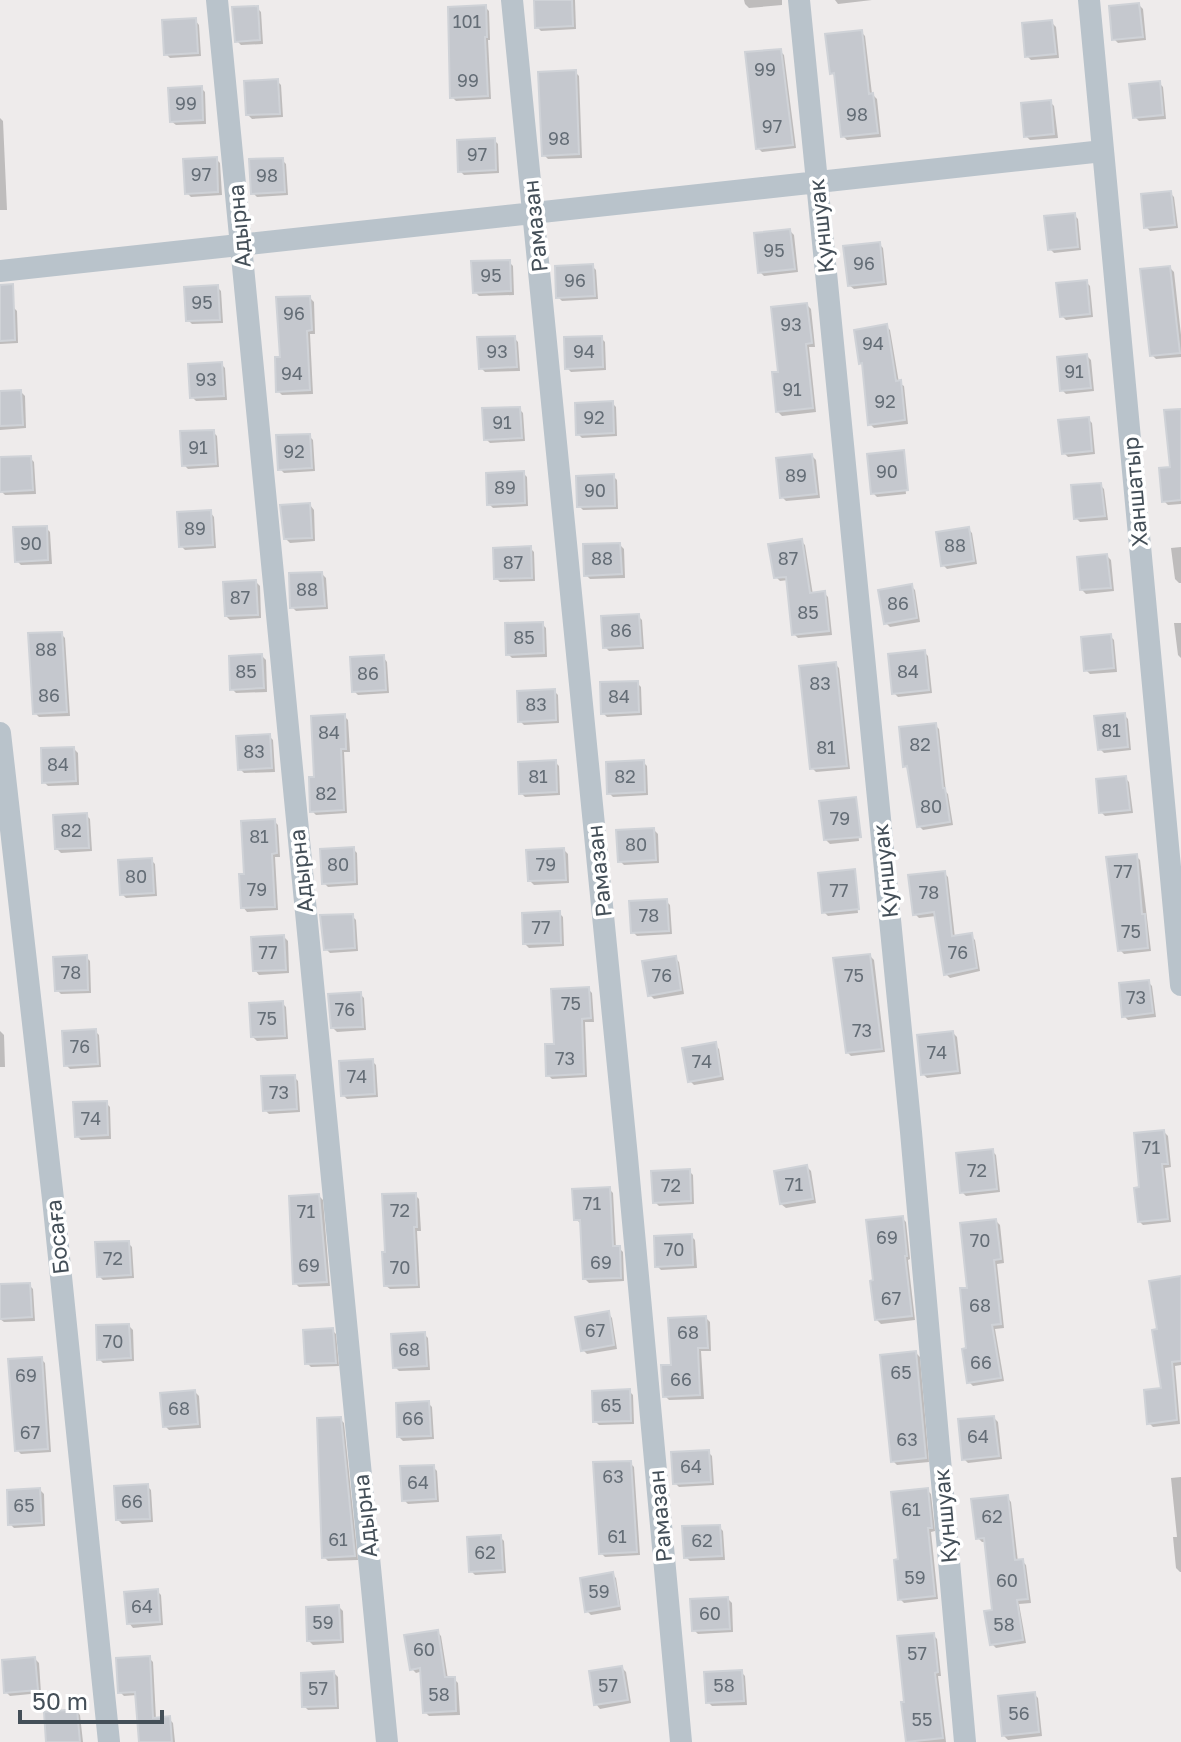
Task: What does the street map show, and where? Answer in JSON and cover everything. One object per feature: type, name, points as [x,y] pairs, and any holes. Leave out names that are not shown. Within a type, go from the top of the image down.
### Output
[{"type":"street","name":"Адырна","points":[[217,0],[387,1742]]},
{"type":"street","name":"Рамазан","points":[[512,0],[629,1172],[681,1742]]},
{"type":"street","name":"Куншуак","points":[[799,0],[911,1132],[965,1742]]},
{"type":"street","name":"Ханшатыр","points":[[1089,0],[1181,985]]},
{"type":"street","points":[[0,271],[1103,151]]},
{"type":"street","name":"Босаға","points":[[0,733],[53,1199],[109,1742]]},
{"type":"building","points":[[534,0],[572,0],[573,26],[535,28]]},
{"type":"building","points":[[1139,3],[1143,37],[1112,40],[1109,6]]},
{"type":"building","points":[[486,5],[488,96],[450,98],[448,7]]},
{"type":"building","points":[[258,6],[260,40],[235,42],[232,7]]},
{"type":"building","points":[[196,18],[198,53],[164,55],[162,20]]},
{"type":"building","points":[[1052,20],[1056,54],[1025,57],[1022,23]]},
{"type":"building","points":[[862,30],[869,94],[873,93],[878,133],[841,137],[834,73],[830,74],[825,34]]},
{"type":"building","points":[[781,49],[793,145],[756,149],[745,52]]},
{"type":"building","points":[[576,70],[579,154],[542,156],[538,72]]},
{"type":"building","points":[[278,79],[280,114],[246,115],[244,81]]},
{"type":"building","points":[[1160,81],[1163,115],[1133,118],[1129,84]]},
{"type":"building","points":[[202,86],[203,120],[170,122],[168,88]]},
{"type":"building","points":[[1051,100],[1054,134],[1024,137],[1021,103]]},
{"type":"building","points":[[495,138],[496,170],[458,172],[457,140]]},
{"type":"building","points":[[217,157],[218,192],[185,194],[183,159]]},
{"type":"building","points":[[283,158],[285,192],[251,194],[249,159]]},
{"type":"building","points":[[1171,191],[1175,225],[1144,228],[1141,194]]},
{"type":"building","points":[[1075,213],[1078,247],[1048,250],[1044,216]]},
{"type":"building","points":[[790,229],[795,269],[758,273],[754,233]]},
{"type":"building","points":[[880,242],[884,282],[848,286],[843,246]]},
{"type":"building","points":[[510,260],[511,291],[473,293],[471,261]]},
{"type":"building","points":[[593,264],[595,296],[556,298],[555,266]]},
{"type":"building","points":[[1170,266],[1180,353],[1150,356],[1140,269]]},
{"type":"building","points":[[1087,280],[1090,314],[1060,317],[1056,283]]},
{"type":"building","points":[[13,284],[15,340],[0,341],[0,285]]},
{"type":"building","points":[[218,285],[220,320],[186,321],[184,287]]},
{"type":"building","points":[[310,296],[312,330],[307,331],[310,390],[276,392],[275,357],[280,357],[276,297]]},
{"type":"building","points":[[807,303],[812,343],[806,344],[813,408],[776,412],[772,372],[778,372],[771,307]]},
{"type":"building","points":[[887,324],[896,381],[901,380],[905,420],[868,425],[862,363],[859,364],[854,330]]},
{"type":"building","points":[[515,336],[517,367],[479,369],[477,337]]},
{"type":"building","points":[[602,336],[603,367],[565,369],[564,337]]},
{"type":"building","points":[[1087,354],[1091,388],[1060,391],[1057,357]]},
{"type":"building","points":[[222,362],[224,396],[190,398],[188,364]]},
{"type":"building","points":[[21,390],[23,425],[0,426],[0,391]]},
{"type":"building","points":[[613,401],[614,433],[576,435],[575,403]]},
{"type":"building","points":[[520,407],[522,438],[484,440],[482,408]]},
{"type":"building","points":[[1181,409],[1181,500],[1162,502],[1159,468],[1170,467],[1164,410]]},
{"type":"building","points":[[1089,417],[1092,451],[1062,454],[1058,420]]},
{"type":"building","points":[[214,430],[216,464],[182,466],[180,431]]},
{"type":"building","points":[[310,434],[312,468],[278,470],[276,435]]},
{"type":"building","points":[[904,450],[908,490],[871,494],[867,454]]},
{"type":"building","points":[[812,454],[817,494],[780,498],[776,458]]},
{"type":"building","points":[[31,456],[33,490],[0,492],[0,457]]},
{"type":"building","points":[[524,471],[525,503],[487,505],[486,473]]},
{"type":"building","points":[[614,474],[615,506],[577,507],[576,476]]},
{"type":"building","points":[[1101,483],[1105,516],[1074,519],[1071,485]]},
{"type":"building","points":[[310,503],[312,538],[284,539],[280,505]]},
{"type":"building","points":[[211,510],[213,545],[179,547],[177,512]]},
{"type":"building","points":[[47,526],[48,560],[15,562],[13,527]]},
{"type":"building","points":[[969,527],[974,561],[941,566],[936,532]]},
{"type":"building","points":[[802,539],[810,593],[825,591],[829,631],[792,635],[786,577],[774,578],[768,544]]},
{"type":"building","points":[[620,543],[622,574],[584,576],[583,544]]},
{"type":"building","points":[[531,546],[532,578],[494,579],[493,548]]},
{"type":"building","points":[[1107,554],[1111,588],[1080,590],[1077,557]]},
{"type":"building","points":[[322,572],[325,606],[290,608],[289,573]]},
{"type":"building","points":[[256,580],[258,615],[225,616],[223,582]]},
{"type":"building","points":[[912,584],[917,618],[884,624],[878,590]]},
{"type":"building","points":[[639,614],[641,646],[603,648],[601,616]]},
{"type":"building","points":[[543,622],[544,653],[506,655],[505,623]]},
{"type":"building","points":[[62,632],[67,712],[33,714],[28,633]]},
{"type":"building","points":[[1111,634],[1114,668],[1084,671],[1081,637]]},
{"type":"building","points":[[925,650],[929,690],[892,694],[888,654]]},
{"type":"building","points":[[262,654],[264,688],[230,690],[229,656]]},
{"type":"building","points":[[384,655],[386,690],[352,692],[350,657]]},
{"type":"building","points":[[836,662],[847,766],[810,769],[799,666]]},
{"type":"building","points":[[638,681],[639,712],[601,714],[600,682]]},
{"type":"building","points":[[555,689],[556,720],[518,722],[517,691]]},
{"type":"building","points":[[1125,713],[1128,747],[1098,750],[1094,716]]},
{"type":"building","points":[[345,714],[346,749],[341,749],[344,810],[310,812],[309,777],[314,777],[311,716]]},
{"type":"building","points":[[936,723],[950,822],[917,827],[907,766],[903,767],[899,727]]},
{"type":"building","points":[[270,734],[272,768],[238,770],[236,736]]},
{"type":"building","points":[[74,747],[76,781],[42,783],[41,748]]},
{"type":"building","points":[[556,760],[557,792],[519,794],[518,762]]},
{"type":"building","points":[[644,760],[645,792],[607,794],[606,762]]},
{"type":"building","points":[[1126,776],[1130,810],[1099,813],[1096,779]]},
{"type":"building","points":[[856,797],[861,837],[824,840],[819,801]]},
{"type":"building","points":[[87,813],[89,848],[55,849],[53,815]]},
{"type":"building","points":[[275,819],[277,853],[272,854],[275,907],[241,908],[239,874],[244,874],[241,821]]},
{"type":"building","points":[[654,828],[656,860],[618,862],[616,830]]},
{"type":"building","points":[[354,847],[355,882],[322,884],[320,849]]},
{"type":"building","points":[[564,848],[566,880],[528,881],[526,850]]},
{"type":"building","points":[[1137,854],[1148,948],[1118,951],[1106,857]]},
{"type":"building","points":[[152,858],[154,893],[120,895],[118,860]]},
{"type":"building","points":[[855,869],[859,909],[822,913],[818,873]]},
{"type":"building","points":[[945,871],[952,936],[972,933],[977,968],[944,975],[934,912],[913,915],[908,875]]},
{"type":"building","points":[[667,899],[669,931],[631,933],[629,901]]},
{"type":"building","points":[[560,911],[561,943],[523,944],[522,913]]},
{"type":"building","points":[[353,914],[355,948],[324,950],[320,915]]},
{"type":"building","points":[[284,935],[286,970],[253,971],[251,937]]},
{"type":"building","points":[[870,954],[882,1049],[846,1053],[833,958]]},
{"type":"building","points":[[87,955],[88,990],[55,991],[53,957]]},
{"type":"building","points":[[676,956],[681,990],[648,996],[642,961]]},
{"type":"building","points":[[1149,980],[1153,1013],[1122,1017],[1119,983]]},
{"type":"building","points":[[589,987],[591,1018],[582,1019],[584,1074],[546,1076],[545,1044],[554,1044],[551,989]]},
{"type":"building","points":[[361,992],[363,1027],[331,1028],[328,994]]},
{"type":"building","points":[[283,1001],[285,1036],[251,1037],[249,1003]]},
{"type":"building","points":[[96,1029],[98,1064],[64,1066],[62,1031]]},
{"type":"building","points":[[953,1031],[958,1071],[921,1075],[917,1035]]},
{"type":"building","points":[[716,1042],[721,1076],[688,1082],[682,1048]]},
{"type":"building","points":[[373,1059],[375,1094],[341,1096],[339,1061]]},
{"type":"building","points":[[295,1075],[297,1109],[263,1111],[261,1076]]},
{"type":"building","points":[[107,1101],[108,1135],[75,1137],[73,1102]]},
{"type":"building","points":[[1164,1130],[1168,1164],[1162,1164],[1168,1219],[1138,1222],[1134,1188],[1139,1187],[1134,1133]]},
{"type":"building","points":[[993,1149],[997,1189],[960,1193],[956,1153]]},
{"type":"building","points":[[807,1165],[813,1199],[780,1204],[774,1171]]},
{"type":"building","points":[[690,1169],[691,1201],[653,1203],[651,1171]]},
{"type":"building","points":[[610,1187],[613,1246],[620,1246],[621,1278],[583,1279],[580,1220],[574,1220],[572,1189]]},
{"type":"building","points":[[416,1193],[417,1285],[384,1286],[382,1194]]},
{"type":"building","points":[[319,1194],[327,1282],[293,1284],[289,1196]]},
{"type":"building","points":[[903,1216],[912,1316],[875,1320],[866,1220]]},
{"type":"building","points":[[996,1219],[1001,1259],[994,1260],[1001,1324],[992,1325],[1001,1378],[967,1383],[962,1349],[966,1348],[960,1288],[967,1288],[960,1223]]},
{"type":"building","points":[[692,1234],[693,1265],[655,1267],[654,1236]]},
{"type":"building","points":[[129,1241],[131,1275],[97,1277],[95,1242]]},
{"type":"building","points":[[1181,1276],[1181,1361],[1172,1362],[1177,1420],[1147,1424],[1144,1390],[1161,1388],[1152,1330],[1157,1329],[1149,1281]]},
{"type":"building","points":[[30,1283],[32,1317],[0,1319],[0,1284]]},
{"type":"building","points":[[609,1311],[614,1345],[581,1351],[575,1317]]},
{"type":"building","points":[[706,1316],[708,1348],[698,1348],[700,1395],[663,1397],[661,1365],[671,1365],[668,1318]]},
{"type":"building","points":[[129,1324],[131,1358],[97,1360],[96,1325]]},
{"type":"building","points":[[333,1328],[336,1363],[305,1364],[303,1330]]},
{"type":"building","points":[[425,1332],[427,1366],[393,1368],[391,1334]]},
{"type":"building","points":[[916,1351],[926,1458],[891,1462],[880,1355]]},
{"type":"building","points":[[42,1357],[48,1449],[15,1451],[8,1359]]},
{"type":"building","points":[[630,1389],[631,1421],[593,1422],[592,1391]]},
{"type":"building","points":[[195,1390],[198,1424],[163,1427],[160,1393]]},
{"type":"building","points":[[429,1401],[431,1436],[397,1437],[396,1403]]},
{"type":"building","points":[[994,1416],[999,1456],[962,1460],[958,1419]]},
{"type":"building","points":[[341,1417],[355,1556],[322,1558],[317,1418]]},
{"type":"building","points":[[709,1450],[711,1482],[673,1484],[671,1452]]},
{"type":"building","points":[[631,1461],[637,1552],[599,1554],[593,1462]]},
{"type":"building","points":[[434,1465],[436,1499],[402,1501],[400,1466]]},
{"type":"building","points":[[148,1484],[150,1519],[116,1520],[114,1486]]},
{"type":"building","points":[[40,1488],[42,1523],[8,1525],[7,1490]]},
{"type":"building","points":[[928,1488],[932,1528],[928,1528],[935,1596],[898,1600],[894,1560],[898,1559],[891,1492]]},
{"type":"building","points":[[1008,1495],[1015,1560],[1023,1559],[1028,1599],[1017,1600],[1023,1640],[990,1645],[984,1611],[992,1610],[984,1538],[976,1539],[971,1499]]},
{"type":"building","points":[[720,1525],[722,1556],[684,1558],[682,1526]]},
{"type":"building","points":[[501,1535],[503,1570],[469,1572],[467,1537]]},
{"type":"building","points":[[613,1572],[619,1606],[585,1612],[580,1578]]},
{"type":"building","points":[[158,1589],[160,1622],[127,1624],[124,1592]]},
{"type":"building","points":[[728,1597],[730,1629],[692,1631],[690,1599]]},
{"type":"building","points":[[339,1605],[341,1640],[307,1641],[306,1607]]},
{"type":"building","points":[[438,1630],[445,1677],[455,1677],[456,1711],[423,1713],[420,1668],[410,1670],[404,1635]]},
{"type":"building","points":[[934,1633],[938,1672],[935,1673],[943,1738],[906,1742],[897,1636]]},
{"type":"building","points":[[150,1656],[153,1718],[170,1716],[172,1742],[139,1742],[135,1692],[118,1693],[116,1658]]},
{"type":"building","points":[[35,1657],[38,1690],[4,1693],[2,1660]]},
{"type":"building","points":[[622,1666],[628,1700],[594,1705],[589,1671]]},
{"type":"building","points":[[742,1670],[744,1701],[706,1703],[704,1672]]},
{"type":"building","points":[[334,1671],[336,1706],[302,1707],[301,1673]]},
{"type":"building","points":[[1035,1692],[1039,1732],[1002,1736],[998,1696]]},
{"type":"building","points":[[77,1709],[80,1742],[46,1742],[44,1712]]}]
